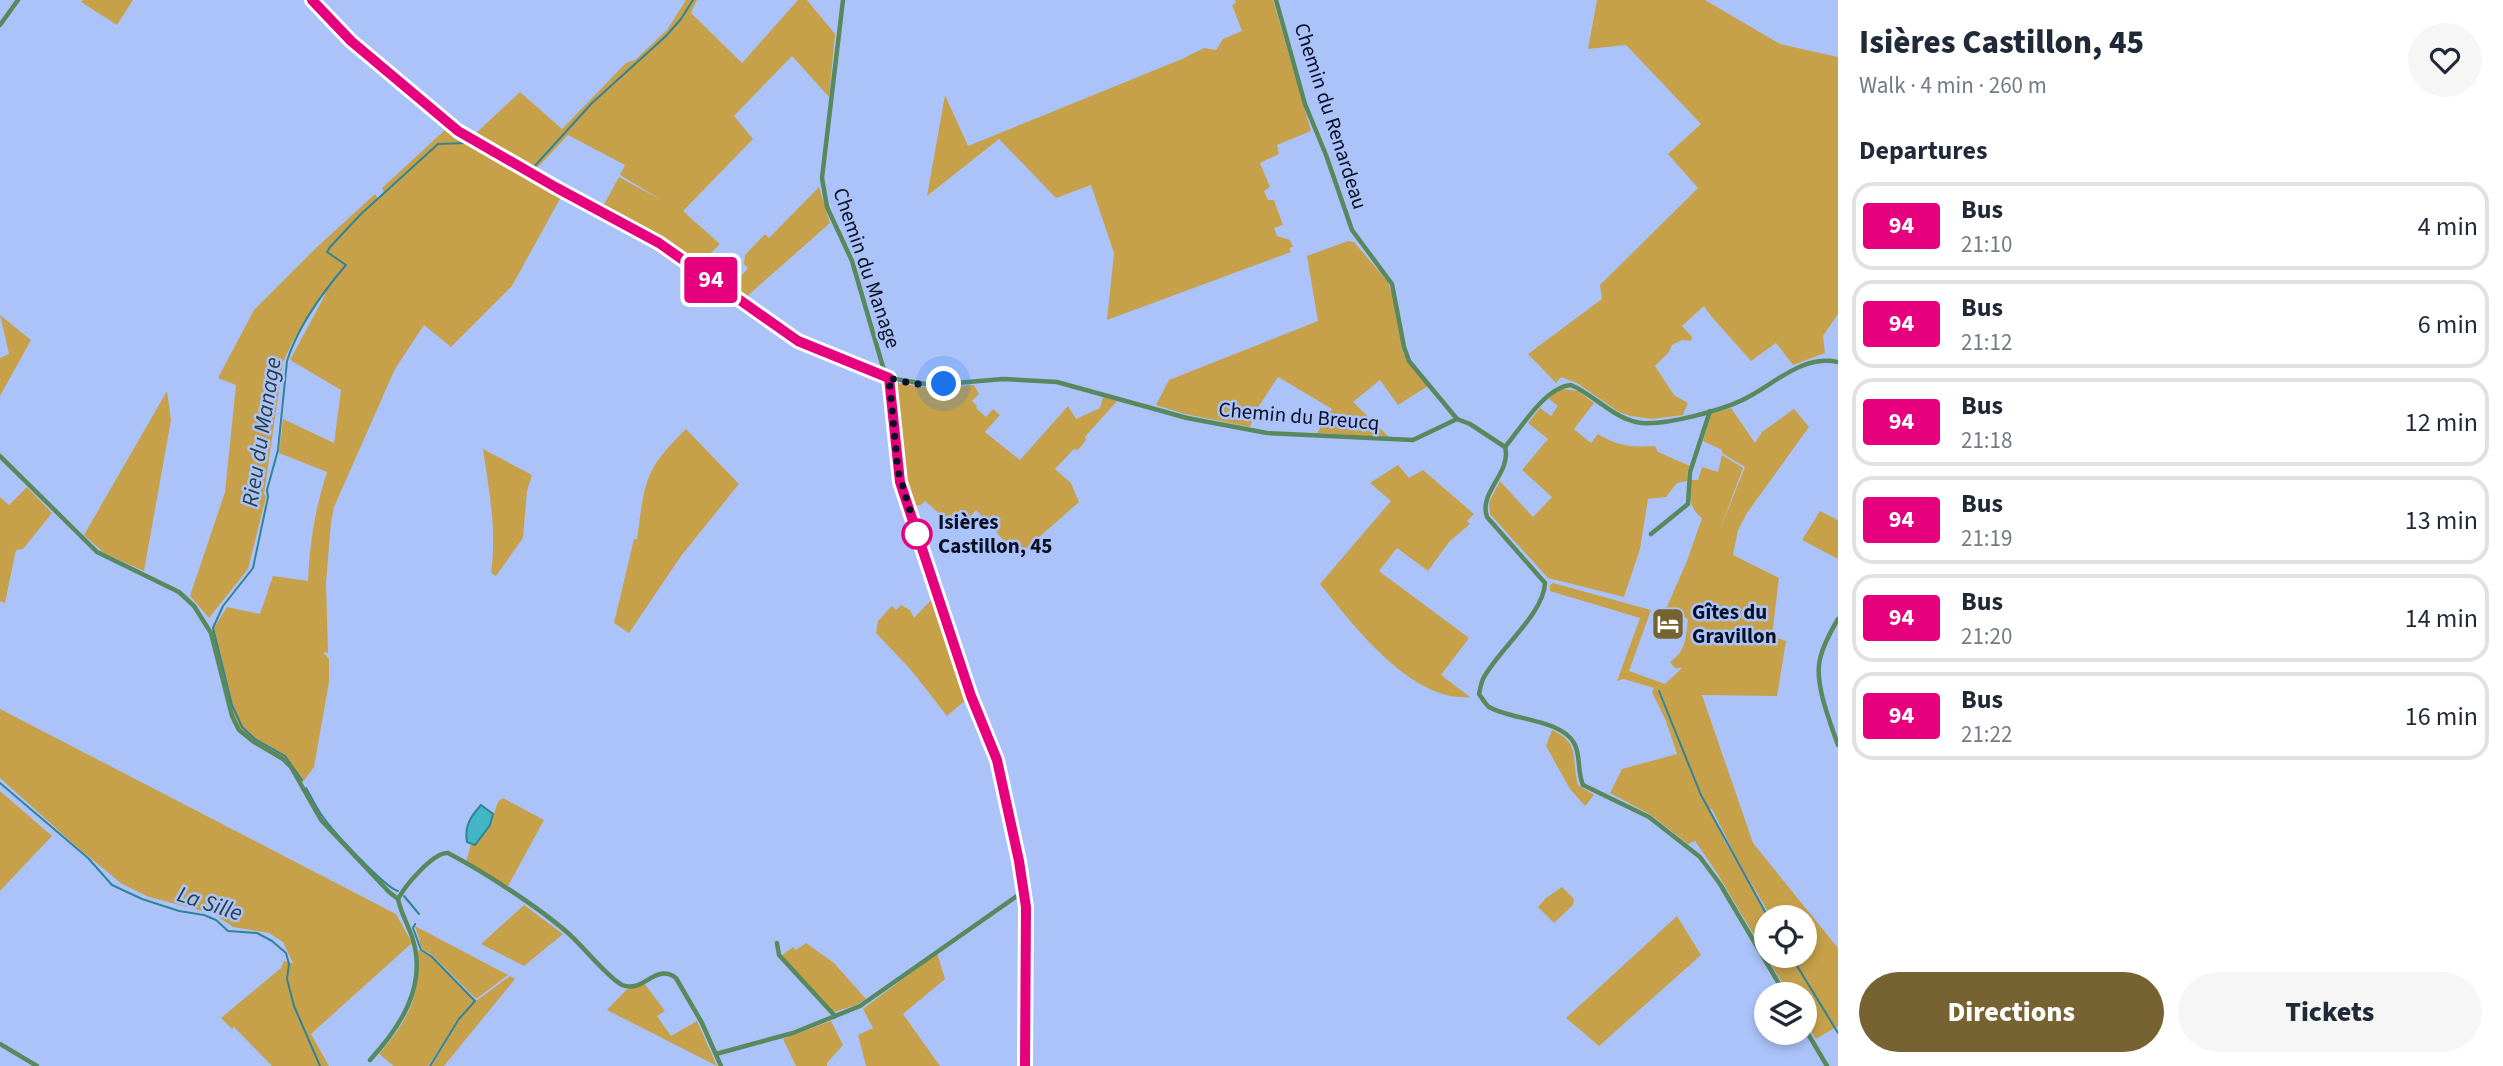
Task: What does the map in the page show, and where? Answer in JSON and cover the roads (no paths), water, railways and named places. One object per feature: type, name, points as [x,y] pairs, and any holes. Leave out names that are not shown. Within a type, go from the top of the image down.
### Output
[{"type":"street","points":[[0,24],[18,0]]},
{"type":"street","points":[[312,0],[351,41],[458,131],[659,243],[798,341],[889,378],[900,482],[971,696],[997,760],[1024,891],[1025,1066]]},
{"type":"street","name":"Chemin du Manage","points":[[843,0],[822,178],[823,194],[852,261],[883,367],[889,378]]},
{"type":"street","name":"Chemin du Renardeau","points":[[1276,0],[1306,104],[1352,230],[1392,284],[1409,361],[1457,419]]},
{"type":"street","points":[[1778,982],[1720,884],[1700,857],[1649,817],[1583,785],[1579,775],[1576,745],[1564,733],[1488,706],[1479,694],[1483,678],[1544,596],[1545,588],[1545,583],[1487,517],[1485,511],[1486,502],[1506,460],[1505,447],[1542,402],[1561,386],[1571,385],[1610,411],[1635,422],[1649,424],[1731,406],[1805,365],[1823,359],[1838,362]]},
{"type":"street","name":"Chemin du Breucq","points":[[889,378],[932,385],[1003,379],[1041,380],[1075,385],[1196,420],[1267,433],[1413,440],[1457,419]]},
{"type":"street","points":[[1651,534],[1688,504],[1690,472],[1710,411]]},
{"type":"street","points":[[1457,419],[1471,424],[1505,447]]},
{"type":"street","points":[[0,456],[97,552],[179,592],[194,606],[211,633],[232,716],[239,730],[284,759],[321,820],[398,899],[413,941],[415,981],[412,996],[400,1024],[370,1060]]},
{"type":"street","points":[[1838,618],[1819,662],[1827,715],[1838,745]]},
{"type":"street","points":[[398,899],[432,859],[442,853],[448,853],[511,892],[565,931],[620,984],[633,986],[660,973],[671,974],[694,1009],[721,1066]]},
{"type":"street","points":[[716,1054],[793,1033],[860,1006],[1024,891]]},
{"type":"street","points":[[776,943],[779,955],[835,1016]]},
{"type":"street","points":[[0,1044],[37,1066]]},
{"type":"street","points":[[1815,1045],[1827,1066]]},
{"type":"waterway","name":"Rieu du Manage","points":[[473,134],[532,169],[592,103],[666,36],[693,0]]},
{"type":"waterway","name":"Rieu du Manage","points":[[302,780],[285,756],[255,739],[242,727],[232,705],[213,628],[223,606],[253,568],[268,497],[267,490],[278,450],[287,361],[297,335],[312,310],[346,265],[327,252],[361,214],[438,144],[465,143]]},
{"type":"waterway","points":[[1659,691],[1701,795],[1761,905]]},
{"type":"waterway","name":"La Sille","points":[[0,783],[88,858],[112,885],[142,899],[179,911],[204,915],[216,920],[228,931],[257,933],[286,953],[289,964],[287,979],[294,1006],[320,1066]]},
{"type":"waterway","name":"Rieu du Manage","points":[[306,788],[337,834],[371,870],[398,891]]},
{"type":"waterway","name":"Rieu du Manage","points":[[404,896],[419,914]]},
{"type":"waterway","name":"Rieu du Manage","points":[[415,924],[413,928],[421,950],[431,956],[475,1001],[459,1019],[430,1066]]},
{"type":"waterway","points":[[1798,968],[1838,1033]]},
{"type":"place","name":"Isières Castillon, 45","points":[[917,534]]},
{"type":"place","name":"Gîtes du Gravillon","points":[[1668,624]]}]
